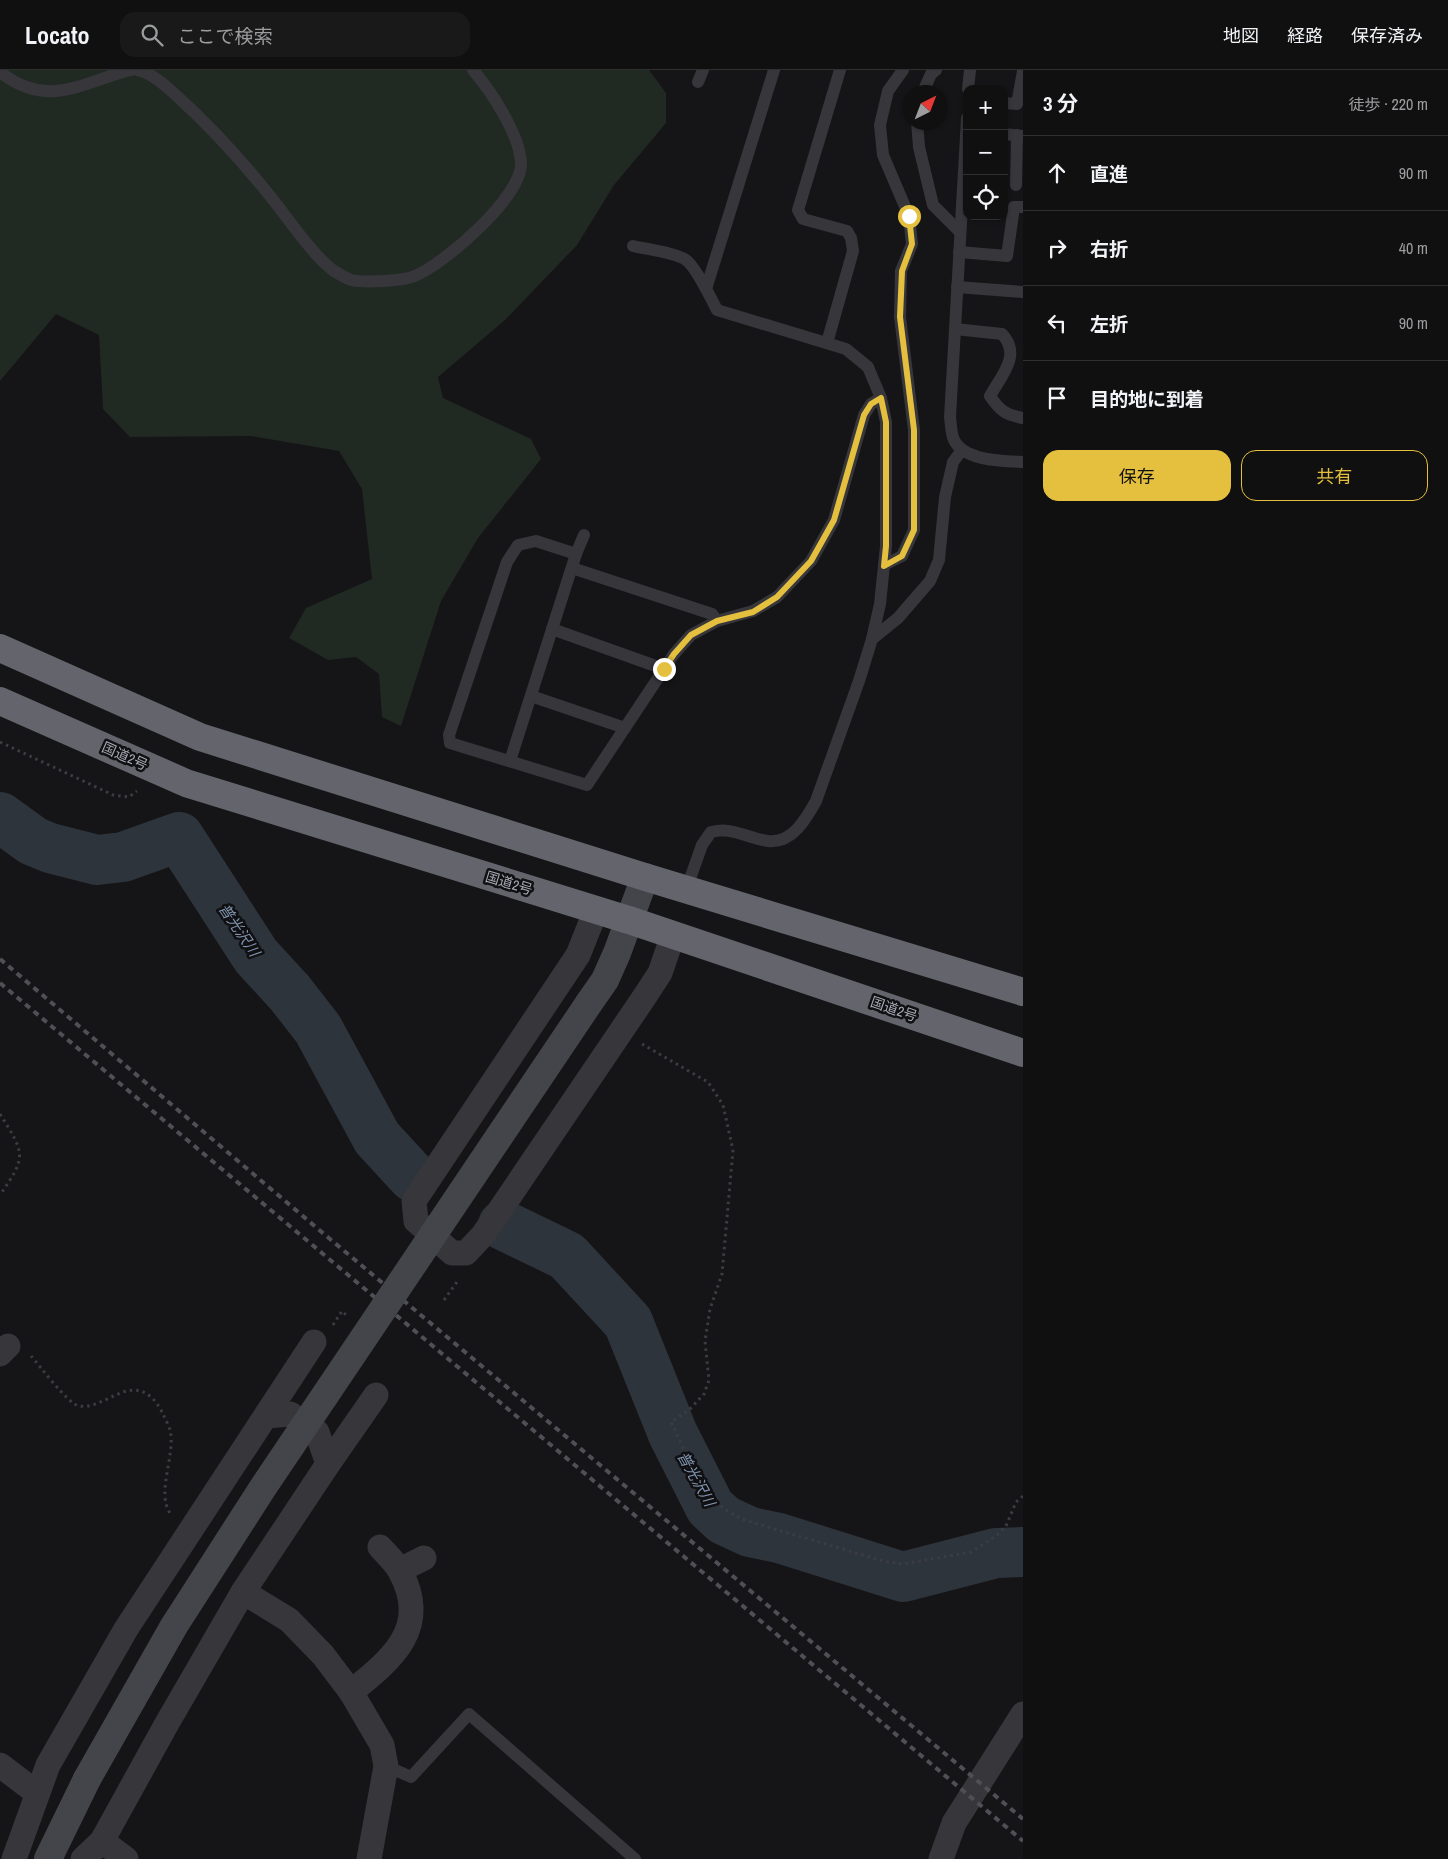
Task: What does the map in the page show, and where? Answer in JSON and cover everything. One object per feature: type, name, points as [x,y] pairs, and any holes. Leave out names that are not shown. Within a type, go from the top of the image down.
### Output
[{"type":"highway","points":[[0,648],[200,736],[644,877],[1023,992]]},
{"type":"highway","name":"国道2号","points":[[0,701],[186,783],[629,920],[1023,1053]]},
{"type":"street","points":[[48,1859],[87,1779],[174,1626],[262,1488],[605,980],[644,877]]},
{"type":"street","points":[[596,910],[578,956],[414,1201],[416,1221],[452,1253],[466,1253],[483,1235],[660,973],[673,935]]},
{"type":"street","points":[[14,1859],[48,1765],[126,1629],[188,1531],[267,1416],[314,1342]]},
{"type":"street","points":[[83,1859],[102,1841],[243,1592],[376,1395]]},
{"type":"street","points":[[267,1416],[290,1414],[317,1432],[328,1464]]},
{"type":"street","points":[[352,1692],[384,1666],[399,1649],[410,1626],[411,1600],[400,1570],[380,1547]]},
{"type":"street","points":[[400,1570],[424,1558]]},
{"type":"street","points":[[243,1592],[289,1620],[323,1655],[352,1692],[382,1745],[386,1766],[368,1859]]},
{"type":"street","points":[[941,1859],[954,1824],[1023,1714]]},
{"type":"street","points":[[0,1765],[38,1793]]},
{"type":"street","points":[[102,1841],[126,1859]]},
{"type":"lane","points":[[0,72],[13,82],[35,90],[58,91],[79,88],[131,70]]},
{"type":"lane","points":[[137,70],[148,74],[172,92],[204,121],[237,156],[312,249],[334,271],[351,280],[362,281],[413,277],[429,270],[474,233],[499,206],[514,184],[521,165],[518,146],[491,91],[473,70]]},
{"type":"lane","points":[[706,289],[774,70]]},
{"type":"lane","points":[[827,343],[853,251],[851,238],[847,231],[803,219],[798,210],[840,70]]},
{"type":"lane","points":[[884,566],[902,556],[914,530],[914,430],[900,317],[902,271],[912,244],[909,216],[883,155],[880,125],[888,91],[903,70]]},
{"type":"lane","points":[[926,85],[931,74],[936,70]]},
{"type":"lane","points":[[968,85],[970,70]]},
{"type":"lane","points":[[1008,103],[1017,104],[1023,71]]},
{"type":"lane","points":[[918,130],[919,147],[934,205],[960,232]]},
{"type":"lane","points":[[1014,185],[1015,135]]},
{"type":"lane","points":[[963,202],[950,417],[954,440],[962,450],[981,458],[1023,462]]},
{"type":"lane","points":[[959,252],[1007,256],[1014,207],[1023,207]]},
{"type":"lane","points":[[633,246],[664,252],[686,260],[706,289],[717,310],[846,349],[868,366],[881,398],[886,422],[886,546],[880,604],[859,681],[816,801],[795,831],[783,839],[769,841],[724,829],[711,832],[702,845],[686,890]]},
{"type":"lane","points":[[957,286],[1023,292]]},
{"type":"lane","points":[[955,329],[1002,334],[1009,341],[1008,370],[990,396],[1008,415],[1023,418]]},
{"type":"lane","points":[[576,554],[536,541],[518,545],[507,562],[449,735],[450,743],[587,785],[674,654],[691,635],[717,621],[753,612],[777,597],[811,561],[834,520],[864,415],[871,404],[881,398]]},
{"type":"lane","points":[[872,639],[898,618],[930,581],[938,560],[945,497],[953,462],[962,450]]},
{"type":"lane","points":[[510,761],[576,554],[584,535]]},
{"type":"lane","points":[[572,568],[712,614],[717,621]]},
{"type":"lane","points":[[552,630],[664,669]]},
{"type":"lane","points":[[531,696],[625,728]]},
{"type":"lane","points":[[386,1766],[411,1777],[468,1714],[635,1859]]},
{"type":"path","points":[[0,742],[113,795],[129,797],[141,789],[148,766]]},
{"type":"path","points":[[621,1032],[708,1082],[723,1105],[733,1150],[722,1274],[710,1309],[705,1341],[708,1380],[704,1394],[689,1410],[671,1422],[710,1496],[742,1519],[883,1561],[904,1564],[971,1552],[996,1536],[1006,1526],[1016,1502],[1023,1496]]},
{"type":"path","points":[[0,1114],[20,1150],[20,1163],[0,1195]]},
{"type":"path","points":[[444,1300],[457,1282],[451,1277]]},
{"type":"path","points":[[11,1350],[78,1406],[95,1404],[124,1390],[140,1391],[151,1397],[160,1408],[171,1430],[164,1498],[169,1512],[188,1531]]},
{"type":"shaded area","points":[[0,70],[649,70],[666,93],[666,123],[614,185],[577,245],[505,320],[438,377],[443,398],[531,439],[541,459],[478,538],[441,601],[401,726],[382,717],[379,674],[356,657],[328,660],[289,638],[306,608],[372,579],[362,489],[339,451],[251,436],[130,437],[103,409],[99,335],[56,314],[0,381]]},
{"type":"waterway","name":"普光沢川","points":[[0,817],[33,841],[50,848],[97,860],[123,857],[179,837],[256,956],[290,993],[318,1029],[377,1138],[413,1177]]},
{"type":"waterway","name":"普光沢川","points":[[503,1225],[567,1256],[628,1322],[673,1434],[710,1507],[724,1520],[750,1532],[779,1538],[903,1577],[996,1553],[1023,1552]]},
{"type":"railway","points":[[0,959],[324,1234],[1023,1819]]},
{"type":"railway","points":[[0,983],[1023,1841]]},
{"type":"route","points":[[664,669],[691,635],[717,621],[753,612],[777,597],[811,561],[834,520],[864,415],[871,404],[881,398],[886,422],[886,546],[884,566],[902,556],[914,530],[914,430],[900,317],[902,271],[912,244],[909,216]]}]
